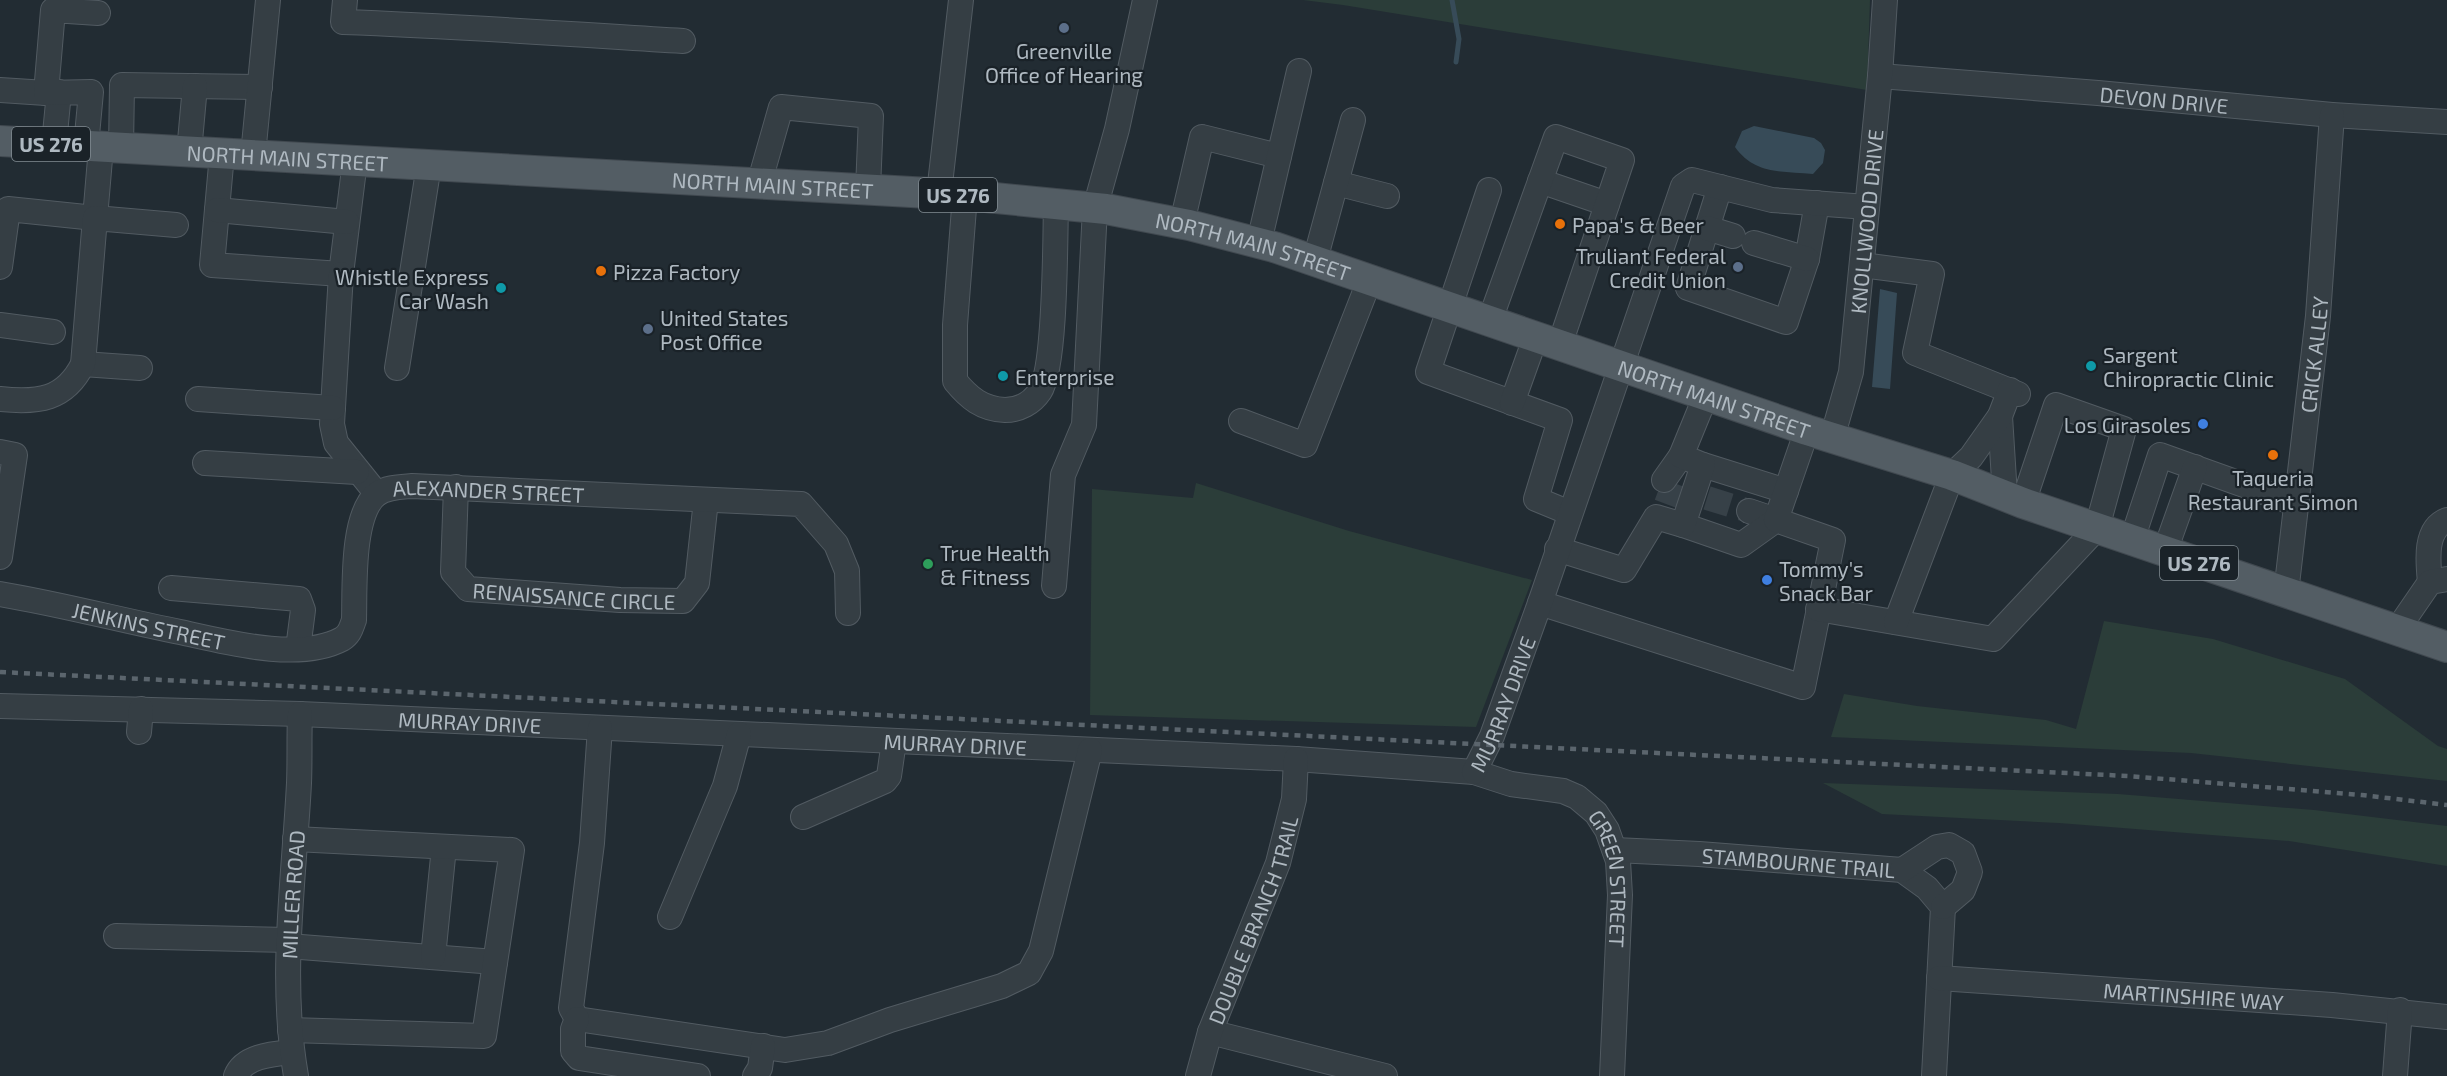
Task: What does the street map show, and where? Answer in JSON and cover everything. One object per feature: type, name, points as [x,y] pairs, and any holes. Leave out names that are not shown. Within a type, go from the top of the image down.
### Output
[{"type":"main road","name":"NORTH MAIN STREET","points":[[0,141],[952,194],[1056,203],[1182,223],[1259,243],[1370,279],[1820,434],[1952,475],[2014,500],[2447,647]]},
{"type":"street","points":[[253,155],[268,0]]},
{"type":"street","points":[[345,0],[343,22],[466,27],[683,41]]},
{"type":"street","points":[[961,0],[952,194],[955,381],[980,404],[991,409],[1014,410],[1030,403],[1041,390],[1050,342],[1056,203]]},
{"type":"street","points":[[1054,586],[1063,475],[1084,425],[1095,208],[1117,129],[1145,0]]},
{"type":"street","name":"KNOLLWOOD DRIVE","points":[[1776,520],[1786,491],[1820,434],[1851,372],[1880,76],[1885,0]]},
{"type":"street","points":[[54,144],[51,5],[98,14]]},
{"type":"street","points":[[1259,243],[1299,71]]},
{"type":"street","name":"DEVON DRIVE","points":[[1880,76],[2098,93],[2331,115],[2447,122]]},
{"type":"street","points":[[0,399],[14,400],[58,394],[75,379],[83,364],[103,147],[122,85],[260,87]]},
{"type":"street","points":[[189,152],[195,86]]},
{"type":"street","points":[[0,90],[52,93],[91,92],[103,147]]},
{"type":"street","points":[[759,184],[781,107],[871,116],[868,189]]},
{"type":"street","name":"CRICK ALLEY","points":[[2286,593],[2318,316],[2331,115]]},
{"type":"street","points":[[1315,261],[1353,120]]},
{"type":"street","points":[[1182,223],[1202,137],[1279,156]]},
{"type":"street","points":[[1490,320],[1556,137],[1622,160],[1607,204],[1548,340],[1512,403]]},
{"type":"street","points":[[222,154],[212,265],[341,274]]},
{"type":"street","points":[[355,161],[341,274],[332,424],[336,443],[357,472],[377,494]]},
{"type":"street","points":[[397,368],[429,165]]},
{"type":"street","name":"MURRAY DRIVE","points":[[0,706],[140,721],[300,714],[1296,759],[1474,772],[1492,736],[1540,603],[1683,186],[1692,180],[1772,200],[1868,207]]},
{"type":"street","points":[[1540,181],[1607,204]]},
{"type":"street","points":[[1336,183],[1387,196]]},
{"type":"street","points":[[1720,187],[1688,288],[1786,322],[1807,259],[1817,203]]},
{"type":"street","points":[[1489,190],[1428,372],[1560,420],[1536,499],[1570,513]]},
{"type":"street","points":[[0,267],[8,209],[176,225]]},
{"type":"street","points":[[217,210],[347,222]]},
{"type":"street","points":[[1707,228],[1807,259]]},
{"type":"street","points":[[1862,265],[1932,274],[1915,353],[2014,392],[1971,457],[1952,475],[1896,622]]},
{"type":"street","points":[[1241,421],[1305,445],[1370,279]]},
{"type":"street","points":[[0,325],[54,332]]},
{"type":"street","points":[[83,364],[140,368]]},
{"type":"street","points":[[1557,549],[1624,570],[1674,496],[1692,461],[1706,395]]},
{"type":"street","points":[[198,399],[333,408]]},
{"type":"street","points":[[1818,609],[1993,639],[2097,528],[2124,429],[2056,405],[2014,500]]},
{"type":"street","points":[[2000,416],[2014,500]]},
{"type":"street","points":[[0,452],[15,454],[0,557]]},
{"type":"street","points":[[2132,540],[2160,454],[2296,504]]},
{"type":"street","points":[[1692,461],[1786,491]]},
{"type":"street","points":[[1683,525],[1674,496],[1692,461]]},
{"type":"street","points":[[206,463],[357,472]]},
{"type":"street","points":[[2165,551],[2195,467]]},
{"type":"street","name":"ALEXANDER STREET","points":[[298,649],[327,644],[350,633],[354,620],[358,538],[365,508],[377,494],[392,488],[412,486],[801,504],[836,544],[848,571],[848,613]]},
{"type":"street","name":"RENAISSANCE CIRCLE","points":[[456,487],[453,572],[468,589],[620,600],[683,601],[697,583],[706,500]]},
{"type":"street","points":[[1674,496],[1683,525]]},
{"type":"street","points":[[1540,603],[1803,687],[1833,540],[1749,511]]},
{"type":"street","points":[[1683,525],[1741,545],[1776,520]]},
{"type":"street","points":[[2397,630],[2439,581],[2427,557],[2435,529],[2447,520]]},
{"type":"street","points":[[171,588],[299,599],[303,610],[298,649]]},
{"type":"street","name":"JENKINS STREET","points":[[0,594],[245,645],[298,649]]},
{"type":"street","name":"MILLER ROAD","points":[[296,1076],[291,1041],[287,975],[300,781],[300,714]]},
{"type":"street","points":[[577,1019],[571,1008],[592,843],[600,728]]},
{"type":"street","points":[[670,917],[725,786],[740,734]]},
{"type":"street","points":[[803,817],[885,781],[889,776],[894,741]]},
{"type":"street","points":[[577,1019],[785,1050],[828,1043],[890,1020],[1002,986],[1029,974],[1041,951],[1090,750]]},
{"type":"street","name":"DOUBLE BRANCH TRAIL","points":[[1198,1076],[1209,1032],[1278,863],[1294,799],[1296,759]]},
{"type":"street","name":"GREEN STREET","points":[[1474,772],[1511,784],[1563,790],[1577,797],[1596,813],[1607,830],[1618,861],[1620,895],[1612,1076]]},
{"type":"street","points":[[236,1076],[239,1068],[291,1041],[484,1036],[512,850],[295,838]]},
{"type":"street","points":[[1902,870],[1937,847],[1949,845],[1963,853],[1970,872],[1963,890],[1943,907],[1934,1076]]},
{"type":"street","points":[[433,957],[444,847]]},
{"type":"street","name":"STAMBOURNE TRAIL","points":[[1615,850],[1699,854],[1902,870],[1927,888],[1943,907]]},
{"type":"street","points":[[116,936],[288,943],[495,962]]},
{"type":"street","name":"MARTINSHIRE WAY","points":[[1939,978],[2400,1010],[2447,1017]]},
{"type":"street","points":[[2395,1076],[2400,1010]]},
{"type":"street","points":[[577,1019],[573,1029],[573,1051],[579,1058],[698,1076]]},
{"type":"street","points":[[1209,1032],[1371,1074]]},
{"type":"street","points":[[755,1076],[760,1068],[763,1046]]},
{"type":"green space","points":[[1303,0],[1870,0],[1867,90],[1343,5]]},
{"type":"green space","points":[[1196,483],[1349,531],[1532,580],[1476,727],[1090,715],[1092,489],[1193,498]]},
{"type":"green space","points":[[2104,621],[2213,639],[2345,679],[2438,746],[2447,749],[2447,781],[2191,753],[1831,737],[1844,694],[1917,706],[2046,720],[2076,729]]},
{"type":"green space","points":[[1823,783],[2118,794],[2314,810],[2447,826],[2447,866],[2289,841],[2059,823],[1882,814]]},
{"type":"water","points":[[1754,126],[1814,138],[1825,150],[1823,163],[1813,174],[1780,172],[1751,163],[1735,147],[1742,131]]},
{"type":"water","points":[[1880,289],[1897,293],[1890,389],[1872,387]]},
{"type":"waterway","points":[[1452,0],[1459,39],[1456,62]]},
{"type":"tunnel","points":[[1666,504],[1674,483]]},
{"type":"tunnel","points":[[1707,498],[1749,511]]},
{"type":"railway","points":[[0,672],[2128,776],[2362,795],[2447,805]]},
{"type":"place","name":"Greenville Office of Hearing","points":[[1064,28]]},
{"type":"place","name":"Papa's & Beer","points":[[1560,224]]},
{"type":"place","name":"Truliant Federal Credit Union","points":[[1738,267]]},
{"type":"place","name":"Pizza Factory","points":[[601,271]]},
{"type":"place","name":"Whistle Express Car Wash","points":[[501,288]]},
{"type":"place","name":"United States Post Office","points":[[648,329]]},
{"type":"place","name":"Sargent Chiropractic Clinic","points":[[2091,366]]},
{"type":"place","name":"Enterprise","points":[[1003,376]]},
{"type":"place","name":"Los Girasoles","points":[[2203,424]]},
{"type":"place","name":"Taqueria Restaurant Simon","points":[[2273,455]]},
{"type":"place","name":"True Health & Fitness","points":[[928,564]]},
{"type":"place","name":"Tommy's Snack Bar","points":[[1767,580]]}]
